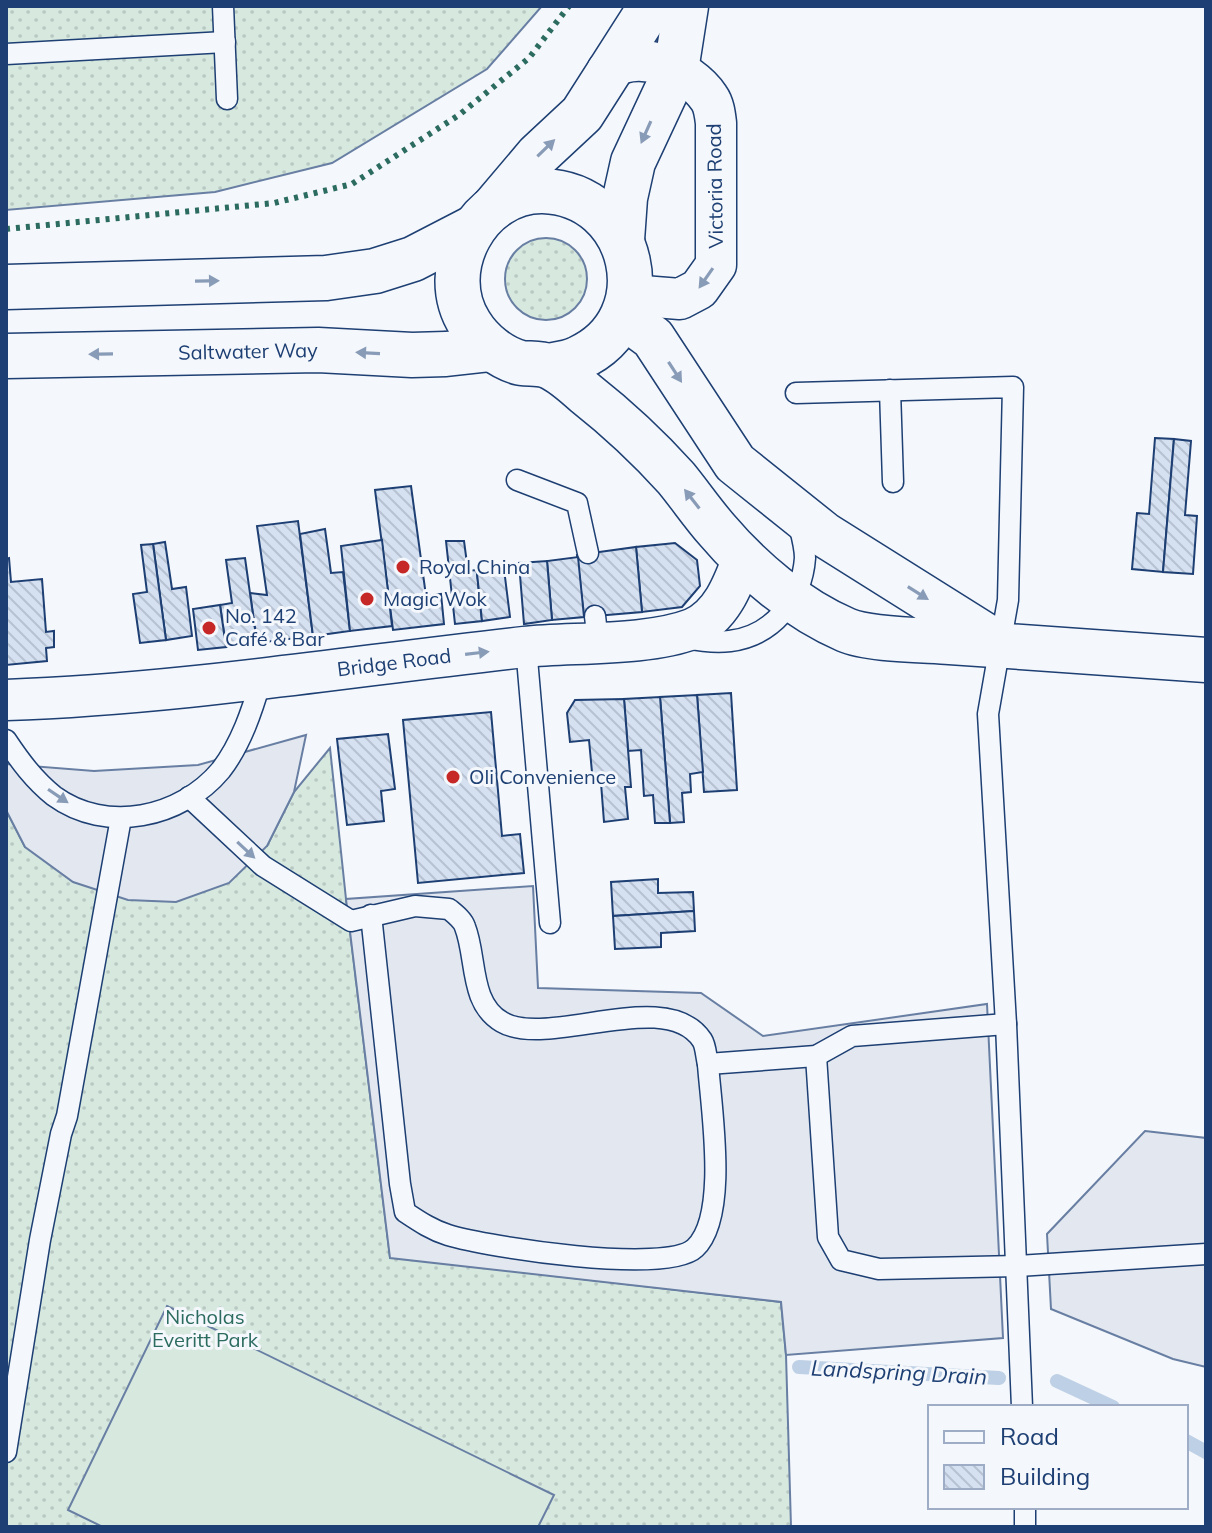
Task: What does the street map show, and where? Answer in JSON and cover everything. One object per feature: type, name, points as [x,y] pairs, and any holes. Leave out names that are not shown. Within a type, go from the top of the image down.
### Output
[{"type":"main road","points":[[6,287],[326,278],[375,271],[413,259],[484,217],[516,196],[541,191],[566,194],[588,204],[608,219],[622,240],[630,267],[626,305],[604,342],[578,359],[547,366],[518,362],[491,349],[469,324],[458,292],[459,258],[484,217],[538,155],[582,114],[651,6]]},
{"type":"main road","points":[[622,240],[625,198],[633,162],[676,70],[686,6]]},
{"type":"main road","points":[[626,305],[653,338],[735,463],[825,535],[1001,645]]},
{"type":"main road","name":"Saltwater Way","points":[[6,356],[318,350],[412,355],[491,349]]},
{"type":"main road","points":[[547,366],[582,390],[633,433],[743,558],[792,600],[850,632],[1206,660]]},
{"type":"street","name":"Victoria Road","points":[[607,71],[632,60],[652,61],[676,70],[711,101],[716,123],[716,265],[699,289],[680,299],[626,305]]},
{"type":"street","name":"Bridge Road","points":[[6,700],[87,697],[261,680],[526,647],[596,629],[668,636],[694,628],[710,617],[734,583],[743,558]]},
{"type":"lane","points":[[223,6],[227,99]]},
{"type":"lane","points":[[6,54],[225,42]]},
{"type":"lane","points":[[796,393],[1013,387],[1008,600],[988,714],[1018,1266],[1022,1405]]},
{"type":"lane","points":[[890,390],[893,482]]},
{"type":"lane","points":[[517,480],[577,503],[588,553]]},
{"type":"lane","points":[[668,636],[712,642],[733,641],[767,629],[783,615],[792,600],[805,557],[795,513]]},
{"type":"lane","points":[[526,647],[550,923]]},
{"type":"lane","points":[[6,740],[25,769],[55,796],[78,809],[121,818],[168,808],[189,797],[221,769],[250,717],[261,680]]},
{"type":"lane","points":[[189,797],[263,866],[351,921],[371,915],[415,906],[449,909],[465,925],[479,993],[491,1012],[503,1023],[533,1029],[597,1021],[662,1018],[687,1026],[703,1041],[708,1064],[716,1186],[711,1218],[695,1248],[677,1258],[567,1255],[510,1248],[451,1236],[426,1227],[405,1212],[371,915]]},
{"type":"lane","points":[[6,1452],[40,1240],[67,1116],[121,818]]},
{"type":"lane","points":[[708,1064],[816,1056],[852,1036],[1006,1024]]},
{"type":"lane","points":[[816,1056],[828,1237],[841,1260],[879,1269],[1018,1266],[1206,1254]]},
{"type":"green space","points":[[6,6],[542,6],[487,69],[332,163],[215,192],[6,210]]},
{"type":"green space","points":[[546,238],[562,241],[575,250],[584,263],[587,279],[584,295],[575,308],[562,317],[546,320],[530,317],[517,308],[508,295],[505,279],[508,263],[517,250],[530,241]]},
{"type":"green space","name":"Nicholas Everitt Park","points":[[330,748],[390,1257],[781,1302],[786,1355],[791,1527],[6,1527],[6,810],[25,847],[267,846],[294,792]]},
{"type":"green space","points":[[167,1306],[554,1495],[538,1527],[103,1527],[68,1510]]},
{"type":"shaded area","points":[[306,735],[294,792],[267,846],[229,883],[176,902],[128,900],[73,882],[25,847],[6,810],[6,764],[94,771],[198,765]]},
{"type":"shaded area","points":[[533,886],[538,988],[701,993],[763,1036],[987,1004],[1003,1338],[786,1355],[781,1302],[390,1258],[346,899]]},
{"type":"shaded area","points":[[1145,1131],[1206,1138],[1206,1367],[1173,1359],[1051,1309],[1047,1234]]},
{"type":"building","points":[[1155,438],[1174,439],[1163,572],[1132,569],[1137,513],[1149,514]]},
{"type":"building","points":[[1174,439],[1191,441],[1185,515],[1197,516],[1193,574],[1163,572]]},
{"type":"building","name":"Royal China","points":[[411,486],[426,596],[441,594],[444,624],[393,630],[375,490]]},
{"type":"building","points":[[298,521],[313,636],[257,643],[250,593],[267,595],[257,526]]},
{"type":"building","points":[[325,529],[331,573],[343,572],[350,631],[313,636],[300,534]]},
{"type":"building","name":"Magic Wok","points":[[382,540],[392,626],[350,631],[341,546]]},
{"type":"building","points":[[446,541],[464,541],[468,571],[476,570],[477,573],[482,621],[455,624]]},
{"type":"building","points":[[165,542],[172,589],[186,587],[192,636],[166,640],[153,544]]},
{"type":"building","points":[[675,543],[697,560],[700,586],[682,607],[642,612],[636,547]]},
{"type":"building","points":[[153,544],[166,640],[140,643],[133,594],[147,592],[141,545]]},
{"type":"building","points":[[636,547],[642,612],[584,617],[577,555]]},
{"type":"building","points":[[578,557],[584,617],[552,620],[547,561]]},
{"type":"building","points":[[9,558],[11,582],[42,579],[46,632],[54,631],[54,647],[46,648],[47,661],[6,665],[6,559]]},
{"type":"building","points":[[245,558],[257,643],[226,647],[220,605],[232,603],[226,560]]},
{"type":"building","points":[[547,561],[552,620],[524,624],[519,563]]},
{"type":"building","points":[[504,569],[510,617],[482,621],[477,573]]},
{"type":"building","name":"No. 142 Café & Bar","points":[[220,605],[226,647],[198,650],[193,609]]},
{"type":"building","points":[[731,693],[737,790],[704,792],[697,695]]},
{"type":"building","points":[[697,695],[703,772],[690,774],[691,792],[682,793],[684,822],[670,823],[660,697]]},
{"type":"building","points":[[660,697],[670,823],[655,823],[653,795],[644,796],[641,750],[628,751],[624,699]]},
{"type":"building","points":[[624,699],[631,787],[625,787],[628,819],[604,822],[601,783],[593,783],[589,740],[570,742],[567,713],[575,700]]},
{"type":"building","name":"Oli Convenience","points":[[491,712],[502,836],[520,834],[524,873],[418,883],[403,720]]},
{"type":"building","points":[[388,734],[395,789],[381,791],[384,821],[347,825],[337,739]]},
{"type":"building","points":[[658,879],[658,893],[693,892],[694,911],[613,916],[611,882]]},
{"type":"building","points":[[694,911],[695,931],[661,933],[661,947],[615,949],[613,916]]},
{"type":"waterway","name":"Landspring Drain","points":[[799,1367],[999,1378]]},
{"type":"waterway","name":"Landspring Drain","points":[[1057,1381],[1109,1405]]},
{"type":"waterway","name":"Landspring Drain","points":[[1188,1442],[1206,1452]]},
{"type":"hedge","points":[[6,229],[274,203],[352,184],[459,115],[529,58],[569,6]]},
{"type":"place","name":"Royal China","points":[[403,567]]},
{"type":"place","name":"Magic Wok","points":[[367,599]]},
{"type":"place","name":"No. 142 Café & Bar","points":[[209,628]]},
{"type":"place","name":"Oli Convenience","points":[[453,777]]}]
